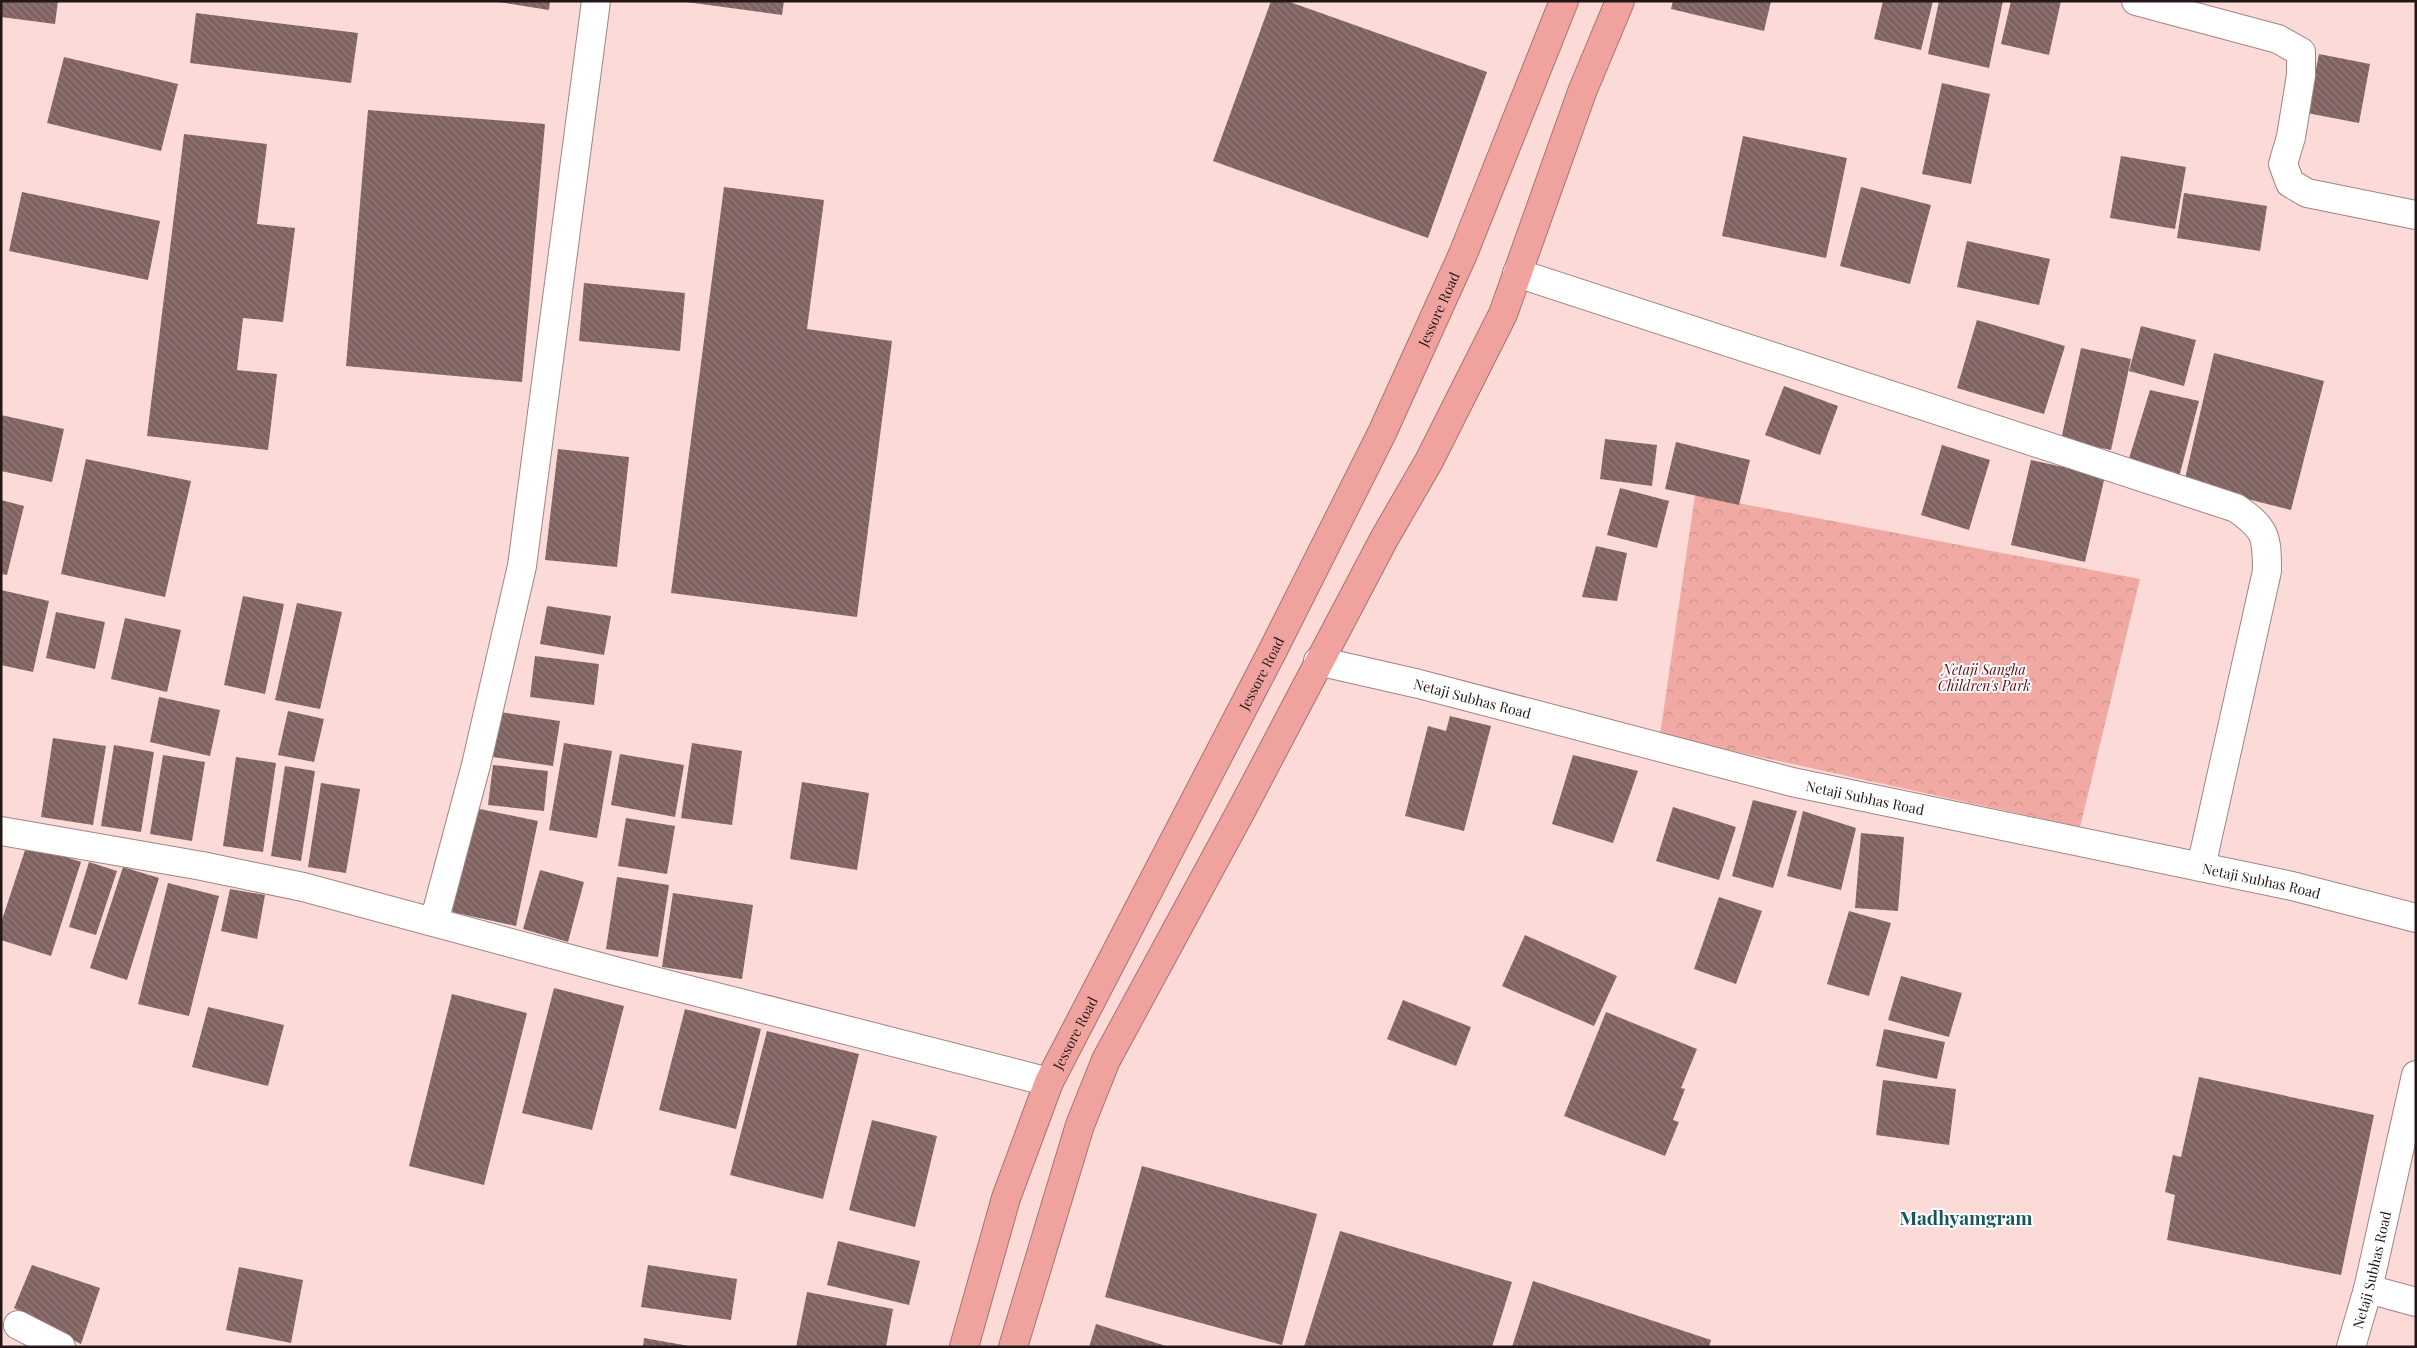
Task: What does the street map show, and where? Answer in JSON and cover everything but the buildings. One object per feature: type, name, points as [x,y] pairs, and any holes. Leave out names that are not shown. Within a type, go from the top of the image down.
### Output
[{"type":"highway","name":"Jessore Road","points":[[964,1347],[1006,1198],[1049,1082],[1273,650],[1382,433],[1463,254],[1564,1]]},
{"type":"highway","points":[[1013,1347],[1080,1125],[1106,1060],[1241,811],[1318,660],[1429,461],[1503,314],[1582,92],[1620,1]]},
{"type":"street","points":[[434,922],[476,765],[522,566],[596,1]]},
{"type":"street","points":[[2136,1],[2278,39],[2301,52],[2301,75],[2291,137],[2283,164],[2290,184],[2307,193],[2416,215]]},
{"type":"street","points":[[1517,274],[2236,508],[2257,523],[2267,544],[2267,572],[2201,868]]},
{"type":"street","name":"Netaji Subhas Road","points":[[1318,660],[1419,684],[1792,782],[2292,886],[2416,918]]},
{"type":"street","points":[[1,831],[202,866],[303,887],[614,971],[1049,1082]]},
{"type":"street","name":"Netaji Subhas Road","points":[[2351,1347],[2368,1289],[2416,1075]]},
{"type":"street","points":[[2368,1289],[2416,1302]]},
{"type":"street","points":[[18,1325],[61,1347]]},
{"type":"green space","name":"Netaji Sangha Children's Park","points":[[1695,495],[2140,579],[2080,827],[1660,735]]},
{"type":"district","name":"Madhyamgram","points":[[1966,1217]]}]
